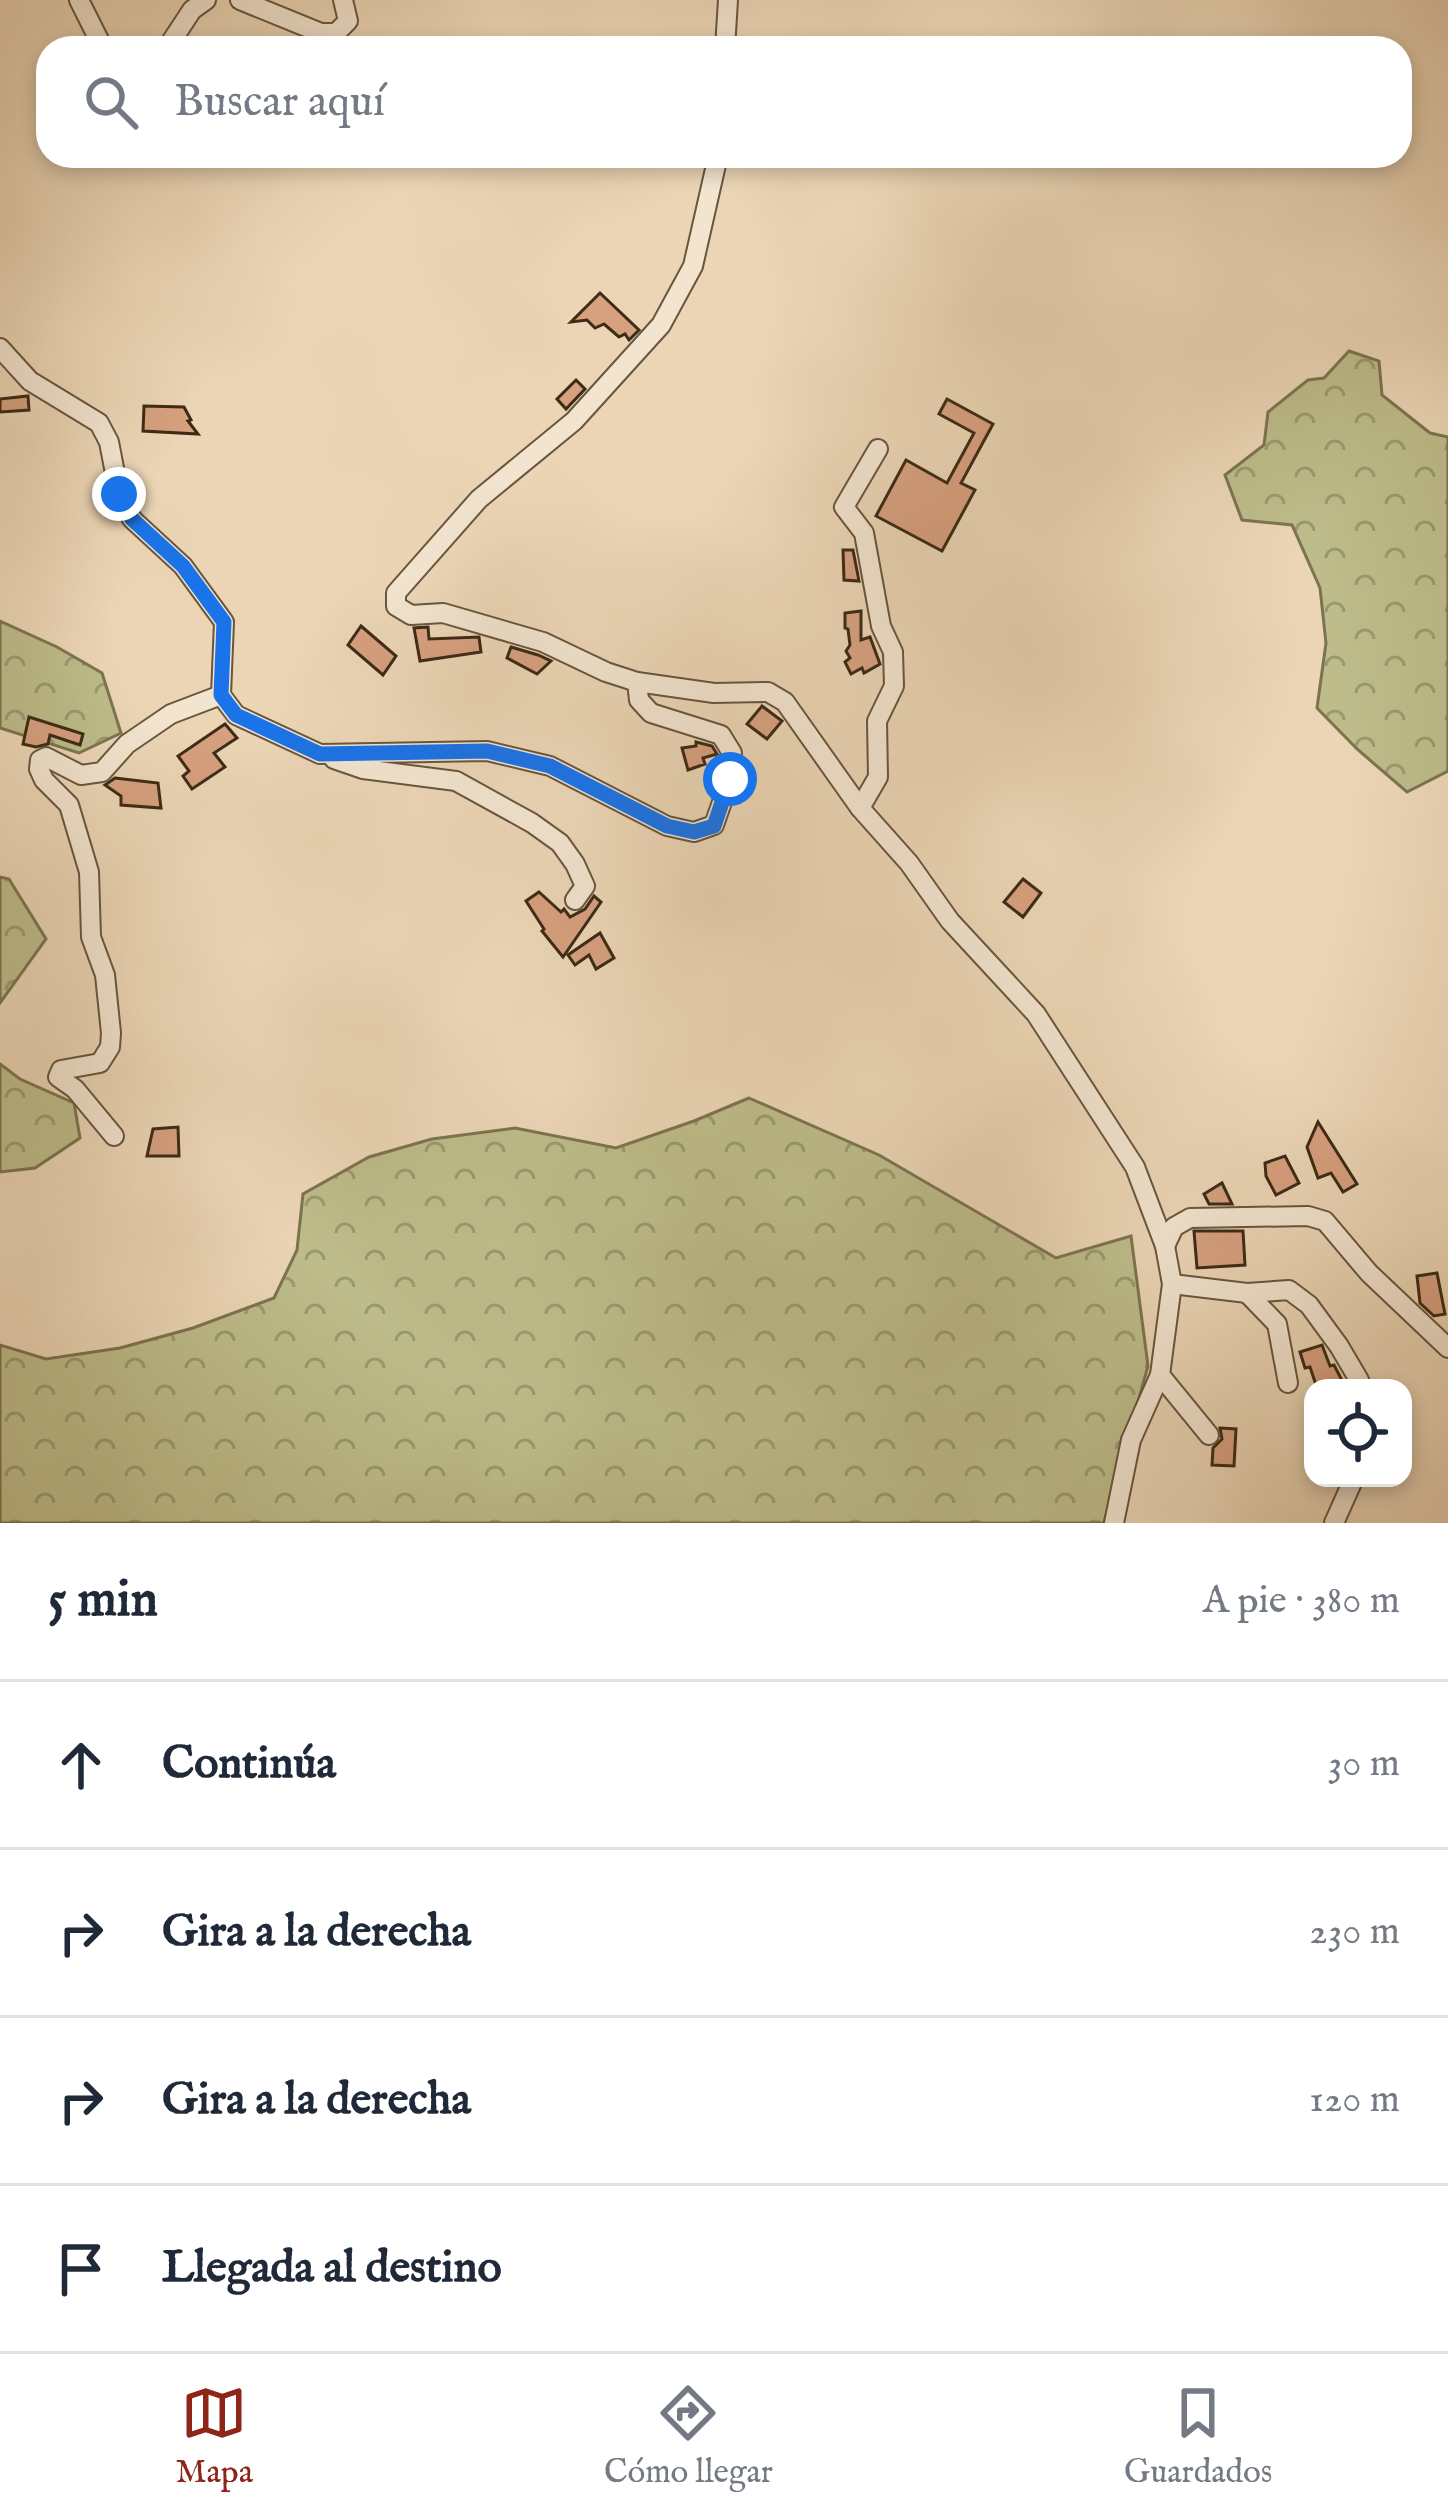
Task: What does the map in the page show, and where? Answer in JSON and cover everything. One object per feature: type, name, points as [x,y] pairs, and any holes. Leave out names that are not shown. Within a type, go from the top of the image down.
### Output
[{"type":"street","points":[[79,0],[97,36]]},
{"type":"street","points":[[174,36],[192,10],[206,0]]},
{"type":"street","points":[[240,0],[321,33],[336,33],[348,21],[343,0]]},
{"type":"street","points":[[726,36],[728,0]]},
{"type":"street","points":[[715,168],[693,266],[661,325],[574,421],[479,499],[396,593],[396,606],[411,615],[443,614],[543,642],[638,682],[714,693],[768,692],[785,702],[860,808],[950,921],[1036,1014],[1136,1168],[1165,1246],[1172,1284],[1160,1375],[1131,1440],[1114,1523]]},
{"type":"street","points":[[0,347],[30,381],[99,423],[109,442],[119,494],[132,519],[183,566],[224,622],[221,695],[236,715],[363,770],[456,781],[560,843],[584,886],[575,900]]},
{"type":"street","points":[[860,808],[878,777],[877,721],[894,686],[892,652],[881,626],[864,533],[844,507],[878,449]]},
{"type":"street","points":[[320,754],[487,751],[550,766],[667,826],[694,832],[714,826],[730,779],[732,753],[722,735],[651,713],[639,700],[638,682]]},
{"type":"street","points":[[114,1136],[58,1076],[61,1070],[100,1063],[110,1047],[111,1033],[105,975],[89,928],[89,872],[69,805],[44,780],[40,760],[46,757],[81,775],[102,772],[127,744],[171,714],[221,695]]},
{"type":"street","points":[[1165,1246],[1174,1227],[1190,1218],[1307,1216],[1324,1222],[1370,1274],[1448,1348]]},
{"type":"street","points":[[1172,1284],[1247,1293],[1289,1290],[1310,1305],[1358,1379]]},
{"type":"street","points":[[1247,1293],[1277,1324],[1288,1383]]},
{"type":"street","points":[[1160,1375],[1209,1436]]},
{"type":"street","points":[[1334,1523],[1350,1487]]},
{"type":"green space","points":[[1349,351],[1379,361],[1382,395],[1430,433],[1448,437],[1448,771],[1407,792],[1317,708],[1326,643],[1320,588],[1292,525],[1242,520],[1225,475],[1264,445],[1268,412],[1308,380],[1324,378]]},
{"type":"green space","points":[[0,621],[102,673],[121,733],[79,753],[0,728]]},
{"type":"green space","points":[[0,877],[9,879],[46,939],[0,1003]]},
{"type":"green space","points":[[0,1064],[20,1079],[74,1103],[80,1138],[35,1168],[0,1172]]},
{"type":"green space","points":[[749,1098],[879,1155],[1056,1258],[1131,1236],[1148,1366],[1104,1523],[0,1523],[0,1345],[46,1359],[120,1348],[274,1298],[297,1250],[303,1194],[369,1157],[432,1139],[515,1128],[616,1148]]},
{"type":"building","points":[[600,293],[639,330],[629,340],[604,324],[595,328],[587,320],[571,322]]},
{"type":"building","points":[[576,380],[585,389],[566,409],[557,399]]},
{"type":"building","points":[[28,396],[29,410],[0,412],[0,399]]},
{"type":"building","points":[[947,399],[993,424],[961,483],[975,490],[942,551],[876,516],[906,460],[947,483],[974,433],[939,414]]},
{"type":"building","points":[[144,406],[184,407],[198,434],[143,431]]},
{"type":"building","points":[[843,550],[853,550],[859,581],[844,580]]},
{"type":"building","points":[[861,611],[861,640],[870,637],[880,664],[851,674],[845,662],[850,658],[846,651],[850,645],[845,613]]},
{"type":"building","points":[[361,626],[396,656],[383,675],[348,645]]},
{"type":"building","points":[[428,627],[429,639],[479,637],[481,652],[420,661],[414,628]]},
{"type":"building","points":[[511,647],[551,661],[537,674],[507,658]]},
{"type":"building","points":[[762,706],[782,721],[767,739],[747,724]]},
{"type":"building","points":[[29,717],[83,734],[80,745],[50,735],[48,744],[23,744]]},
{"type":"building","points":[[225,724],[237,738],[214,753],[225,767],[192,789],[183,776],[189,771],[178,756]]},
{"type":"building","points":[[696,742],[712,746],[717,754],[688,770],[682,748],[696,746]]},
{"type":"building","points":[[115,778],[158,783],[161,808],[121,805],[121,796],[105,785]]},
{"type":"building","points":[[1023,879],[1041,893],[1023,917],[1004,902]]},
{"type":"building","points":[[539,892],[570,917],[585,909],[594,896],[601,902],[563,957],[526,901]]},
{"type":"building","points":[[600,933],[614,958],[596,969],[589,955],[575,965],[568,955]]},
{"type":"building","points":[[1318,1122],[1357,1184],[1343,1192],[1331,1173],[1318,1178],[1307,1147]]},
{"type":"building","points":[[178,1127],[179,1156],[147,1156],[153,1129]]},
{"type":"building","points":[[1285,1156],[1299,1183],[1276,1195],[1265,1163]]},
{"type":"building","points":[[1222,1183],[1232,1204],[1209,1204],[1204,1194]]},
{"type":"building","points":[[1194,1231],[1243,1231],[1245,1265],[1197,1268]]},
{"type":"building","points":[[1437,1273],[1445,1314],[1434,1316],[1420,1303],[1417,1276]]},
{"type":"building","points":[[1322,1345],[1341,1379],[1314,1379],[1300,1352]]},
{"type":"building","points":[[1220,1428],[1236,1429],[1234,1466],[1212,1465],[1213,1448],[1222,1439]]},
{"type":"route","points":[[119,494],[132,519],[183,566],[224,622],[221,695],[236,715],[320,754],[487,751],[550,766],[667,826],[694,832],[714,826],[730,779]]}]
